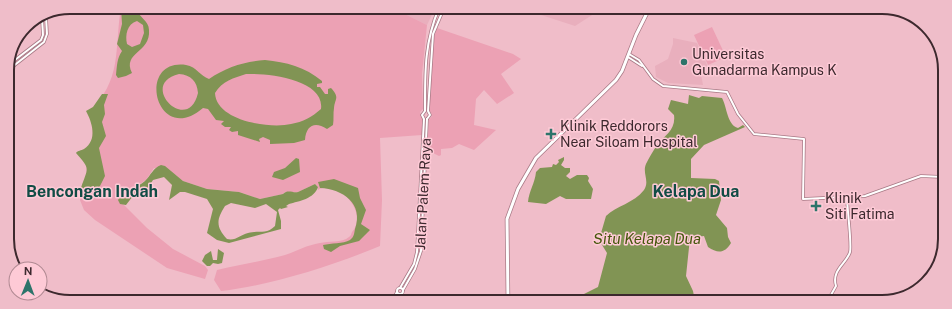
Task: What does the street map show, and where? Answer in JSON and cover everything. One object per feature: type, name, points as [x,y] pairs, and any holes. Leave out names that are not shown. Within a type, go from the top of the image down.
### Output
[{"type":"main road","points":[[508,295],[507,219],[518,189],[536,158],[616,80],[622,71],[646,14]]},
{"type":"street","points":[[437,14],[430,29],[427,44],[425,71],[426,111],[430,115],[426,119],[422,115],[426,111],[433,34],[441,14]]},
{"type":"street","points":[[14,65],[44,42],[47,34],[46,19]]},
{"type":"street","points":[[15,60],[41,40],[43,35],[42,21]]},
{"type":"street","points":[[628,55],[642,66],[653,79],[664,86],[726,92],[731,96],[736,111],[753,133],[805,139],[802,199],[865,196],[924,175],[938,176]]},
{"type":"street","name":"Jalan Palem Raya","points":[[398,293],[397,290],[400,288],[414,264],[417,252],[426,119]]},
{"type":"street","name":"Jalan Palem Raya","points":[[398,293],[402,293],[415,269],[421,251],[426,119]]},
{"type":"street","points":[[831,295],[836,286],[835,282],[839,268],[850,252],[847,198]]},
{"type":"shaded area","points":[[120,14],[405,14],[427,25],[422,74],[423,109],[420,112],[423,120],[422,135],[380,138],[382,200],[380,246],[342,261],[302,274],[261,284],[221,291],[214,280],[217,270],[285,255],[323,242],[346,239],[350,236],[356,224],[357,215],[354,206],[341,192],[333,188],[325,187],[318,190],[318,187],[315,184],[298,192],[285,192],[283,194],[260,199],[239,192],[207,189],[183,181],[174,174],[154,168],[146,180],[123,195],[123,204],[147,228],[173,249],[205,266],[208,270],[205,279],[167,268],[95,220],[84,210],[80,200],[82,185],[87,175],[85,151],[93,140],[92,121],[88,112],[107,88],[112,76],[117,51]]},
{"type":"shaded area","points":[[405,14],[432,14],[427,25]]},
{"type":"shaded area","points":[[538,14],[594,14],[575,26]]},
{"type":"shaded area","points":[[712,27],[726,57],[708,65],[694,35]]},
{"type":"shaded area","points":[[437,28],[513,54],[521,59],[501,74],[514,93],[497,104],[484,90],[476,99],[474,125],[496,130],[474,150],[459,144],[452,148],[441,149],[441,155],[439,156],[427,150],[429,120],[432,116],[429,110],[430,67],[432,46]]},
{"type":"shaded area","name":"Universitas Gunadarma Kampus K","points":[[673,38],[697,43],[708,67],[700,68],[703,85],[668,83],[656,77],[655,66],[668,59],[673,44]]},
{"type":"water","points":[[121,14],[139,14],[149,27],[148,38],[146,43],[131,61],[130,66],[132,73],[118,78],[116,75],[117,65],[122,51],[117,44],[122,24]],"holes":[[[137,21],[143,25],[144,33],[140,44],[132,47],[127,44],[126,37],[128,30],[134,22]]]},
{"type":"water","points":[[257,61],[273,61],[295,66],[309,72],[322,81],[322,83],[317,84],[317,87],[320,87],[325,94],[328,94],[328,89],[331,88],[336,96],[333,125],[327,129],[319,125],[312,126],[307,131],[305,140],[294,143],[270,144],[270,140],[263,137],[259,139],[260,142],[238,135],[238,131],[232,132],[229,130],[231,127],[225,127],[221,124],[224,121],[216,120],[208,109],[203,108],[187,117],[173,117],[164,110],[158,99],[157,86],[161,74],[170,66],[190,66],[209,79],[229,68]],"holes":[[[179,74],[193,79],[198,93],[193,105],[185,110],[177,109],[169,103],[164,96],[163,87],[167,79]],[[246,74],[280,77],[305,84],[314,91],[320,99],[321,109],[311,117],[295,123],[282,125],[258,124],[234,116],[224,110],[218,103],[215,93],[225,83]]]},
{"type":"water","points":[[102,94],[108,94],[104,105],[105,114],[102,122],[106,136],[99,148],[105,176],[100,186],[92,192],[81,188],[87,169],[76,153],[84,149],[91,141],[92,125],[86,111],[93,107]]},
{"type":"water","name":"Situ Kelapa Dua","points":[[689,95],[699,98],[702,96],[722,98],[729,120],[738,128],[743,125],[745,127],[704,145],[691,159],[691,178],[715,179],[719,181],[721,200],[716,215],[727,228],[728,237],[731,243],[724,251],[715,251],[708,247],[704,236],[690,238],[686,276],[694,295],[582,295],[598,287],[607,253],[599,240],[606,216],[635,198],[646,187],[646,164],[657,145],[669,132],[673,125],[674,115],[668,109],[671,100],[688,104]]},
{"type":"water","points":[[564,157],[561,165],[565,168],[570,168],[570,172],[566,176],[570,179],[577,175],[587,175],[589,178],[588,181],[593,189],[591,199],[566,199],[560,196],[546,204],[528,202],[536,172],[540,168],[552,167],[553,164],[556,165],[559,162],[558,160]]},
{"type":"water","points":[[296,158],[299,159],[300,172],[283,180],[272,177],[274,172],[285,168]]},
{"type":"water","points":[[158,166],[165,166],[183,181],[207,189],[239,192],[260,199],[283,194],[288,191],[298,192],[315,184],[318,187],[310,197],[289,204],[286,206],[288,207],[280,208],[278,210],[281,221],[281,229],[229,243],[217,240],[207,233],[213,209],[207,199],[185,192],[180,192],[169,200],[172,185],[164,177],[153,180],[146,191],[133,196],[126,205],[120,204],[118,200],[120,197],[145,181]],"holes":[[[231,203],[255,208],[266,204],[277,212],[275,226],[272,229],[252,232],[235,239],[227,239],[223,235],[218,223],[225,206]]]},
{"type":"water","points":[[334,179],[358,188],[360,198],[366,210],[361,224],[370,230],[359,241],[340,246],[331,252],[324,249],[323,245],[350,240],[354,235],[357,220],[357,212],[350,200],[336,191],[320,188],[318,182]]},
{"type":"water","points":[[218,249],[224,253],[222,263],[213,263],[210,266],[207,266],[202,261],[205,255],[211,251],[213,260],[217,260]]},
{"type":"place","name":"Universitas Gunadarma Kampus K","points":[[684,62]]},
{"type":"place","name":"Klinik Reddorors Near Siloam Hospital","points":[[551,134]]},
{"type":"place","name":"Klinik Siti Fatima","points":[[816,206]]},
{"type":"district","name":"Bencongan Indah","points":[[92,191]]},
{"type":"district","name":"Kelapa Dua","points":[[696,191]]}]
